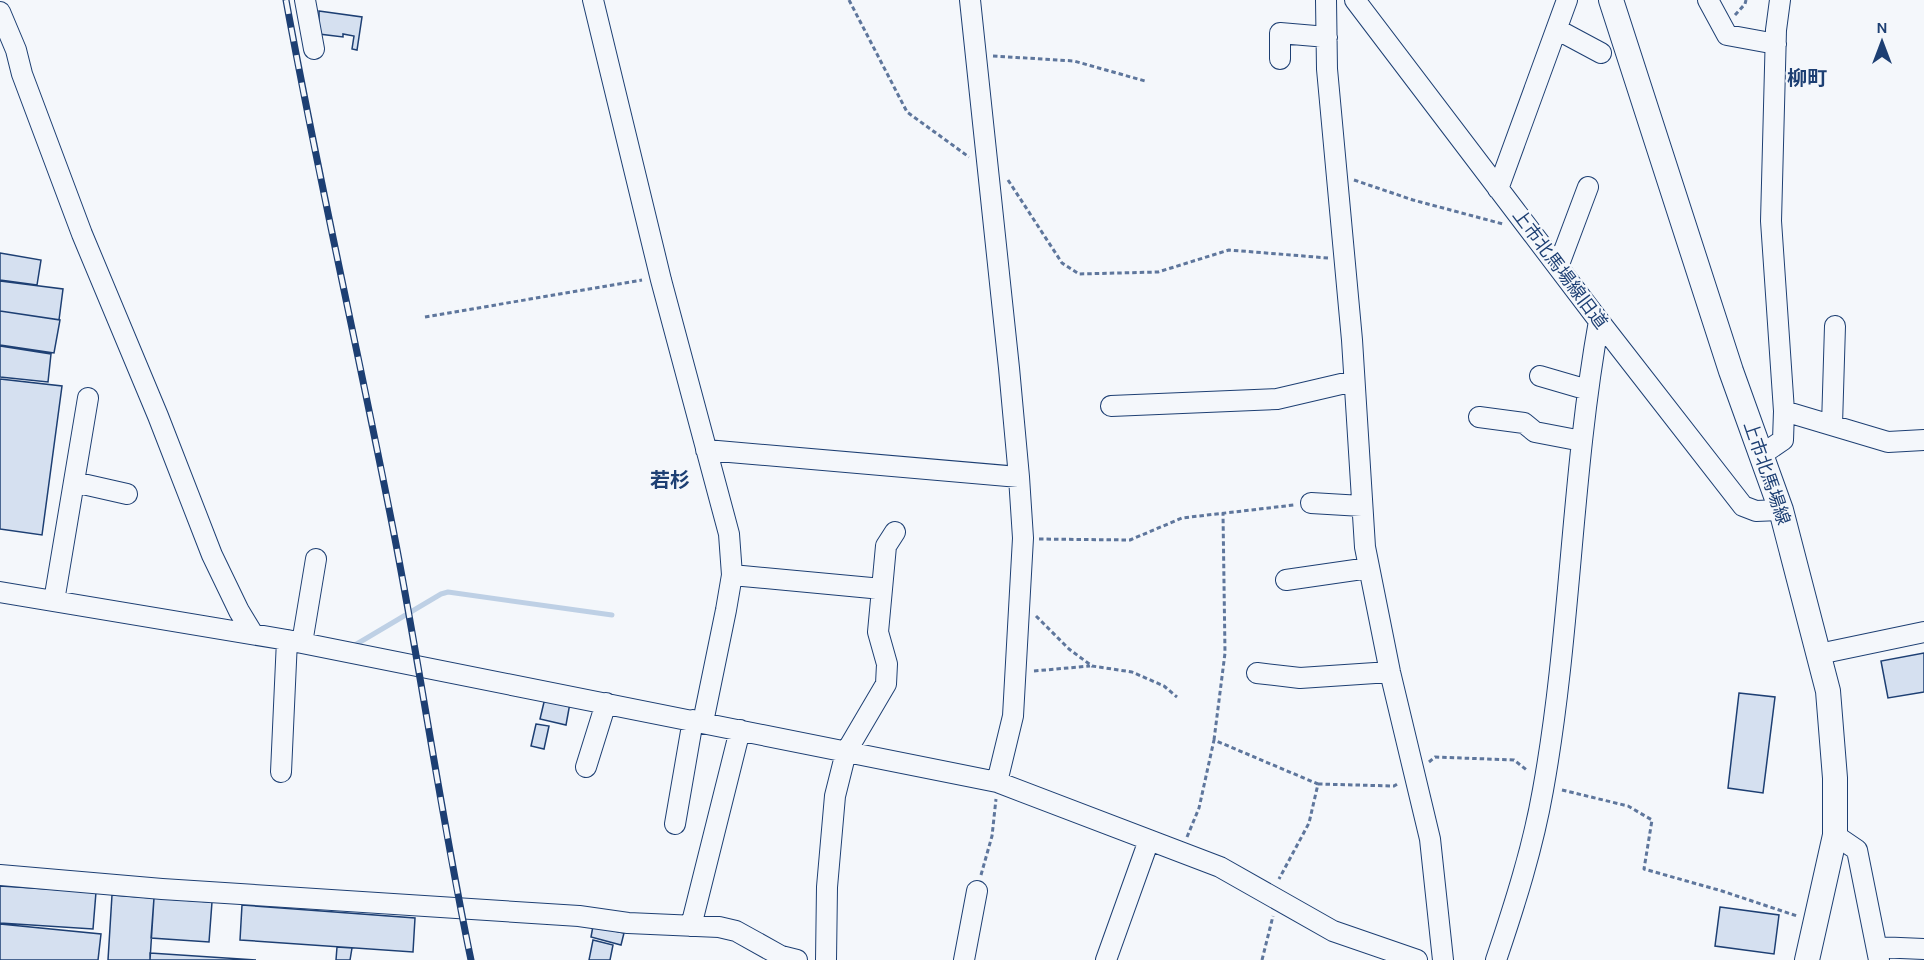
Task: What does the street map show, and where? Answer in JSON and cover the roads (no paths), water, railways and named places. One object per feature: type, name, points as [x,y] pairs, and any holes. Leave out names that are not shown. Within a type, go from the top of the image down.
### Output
[{"type":"main road","name":"上市北馬場線","points":[[1611,0],[1728,360],[1781,510],[1828,691],[1835,778],[1835,835],[1807,960]]},
{"type":"street","points":[[305,0],[314,49]]},
{"type":"street","points":[[593,0],[660,277],[729,534],[732,575],[726,610],[675,824]]},
{"type":"street","points":[[970,0],[1019,477],[1023,538],[1013,716],[997,782]]},
{"type":"street","points":[[1326,0],[1327,69],[1354,381],[1365,547],[1390,672],[1430,839],[1443,960]]},
{"type":"street","name":"上市北馬場線旧道","points":[[1355,0],[1743,506],[1756,511],[1781,510]]},
{"type":"street","points":[[1498,189],[1558,30],[1567,0]]},
{"type":"street","points":[[1708,0],[1727,35],[1776,44]]},
{"type":"street","points":[[1761,455],[1783,440],[1784,411],[1771,221],[1776,44],[1780,0]]},
{"type":"street","points":[[0,12],[16,50],[22,75],[82,234],[158,416],[212,555],[239,611],[253,634]]},
{"type":"street","points":[[1558,30],[1601,53]]},
{"type":"street","points":[[1280,59],[1280,33],[1327,37]]},
{"type":"street","points":[[1558,267],[1588,187]]},
{"type":"street","points":[[1496,960],[1517,897],[1544,785],[1561,665],[1588,390],[1599,321]]},
{"type":"street","points":[[1832,425],[1835,326]]},
{"type":"street","points":[[1540,376],[1588,390]]},
{"type":"street","points":[[1111,406],[1277,399],[1354,381]]},
{"type":"street","points":[[54,601],[88,398]]},
{"type":"street","points":[[1784,411],[1888,442],[1924,440]]},
{"type":"street","points":[[1479,417],[1524,423],[1535,432],[1582,441]]},
{"type":"street","points":[[706,450],[1019,477]]},
{"type":"street","points":[[74,482],[128,494]]},
{"type":"street","points":[[1311,503],[1362,506]]},
{"type":"street","points":[[826,960],[827,886],[835,796],[846,752],[886,684],[887,664],[878,632],[886,546],[896,532]]},
{"type":"street","points":[[281,772],[294,641],[316,559]]},
{"type":"street","points":[[1286,580],[1369,568]]},
{"type":"street","points":[[732,575],[882,589]]},
{"type":"street","points":[[0,592],[294,641],[997,782],[1220,867],[1333,931],[1417,960]]},
{"type":"street","points":[[1819,654],[1924,632]]},
{"type":"street","points":[[1257,673],[1300,678],[1390,672]]},
{"type":"street","points":[[586,767],[606,703]]},
{"type":"street","points":[[692,926],[740,730]]},
{"type":"street","points":[[1835,835],[1857,850],[1878,954],[1924,949]]},
{"type":"street","points":[[1106,960],[1149,840]]},
{"type":"street","points":[[0,875],[162,889],[719,927],[736,931],[781,956],[797,960]]},
{"type":"street","points":[[964,960],[976,891]]},
{"type":"waterway","points":[[355,645],[448,592],[612,615]]},
{"type":"railway","points":[[286,0],[395,539],[471,960]]},
{"type":"district","name":"柳町","points":[[1807,78]]},
{"type":"district","name":"若杉","points":[[670,480]]}]
